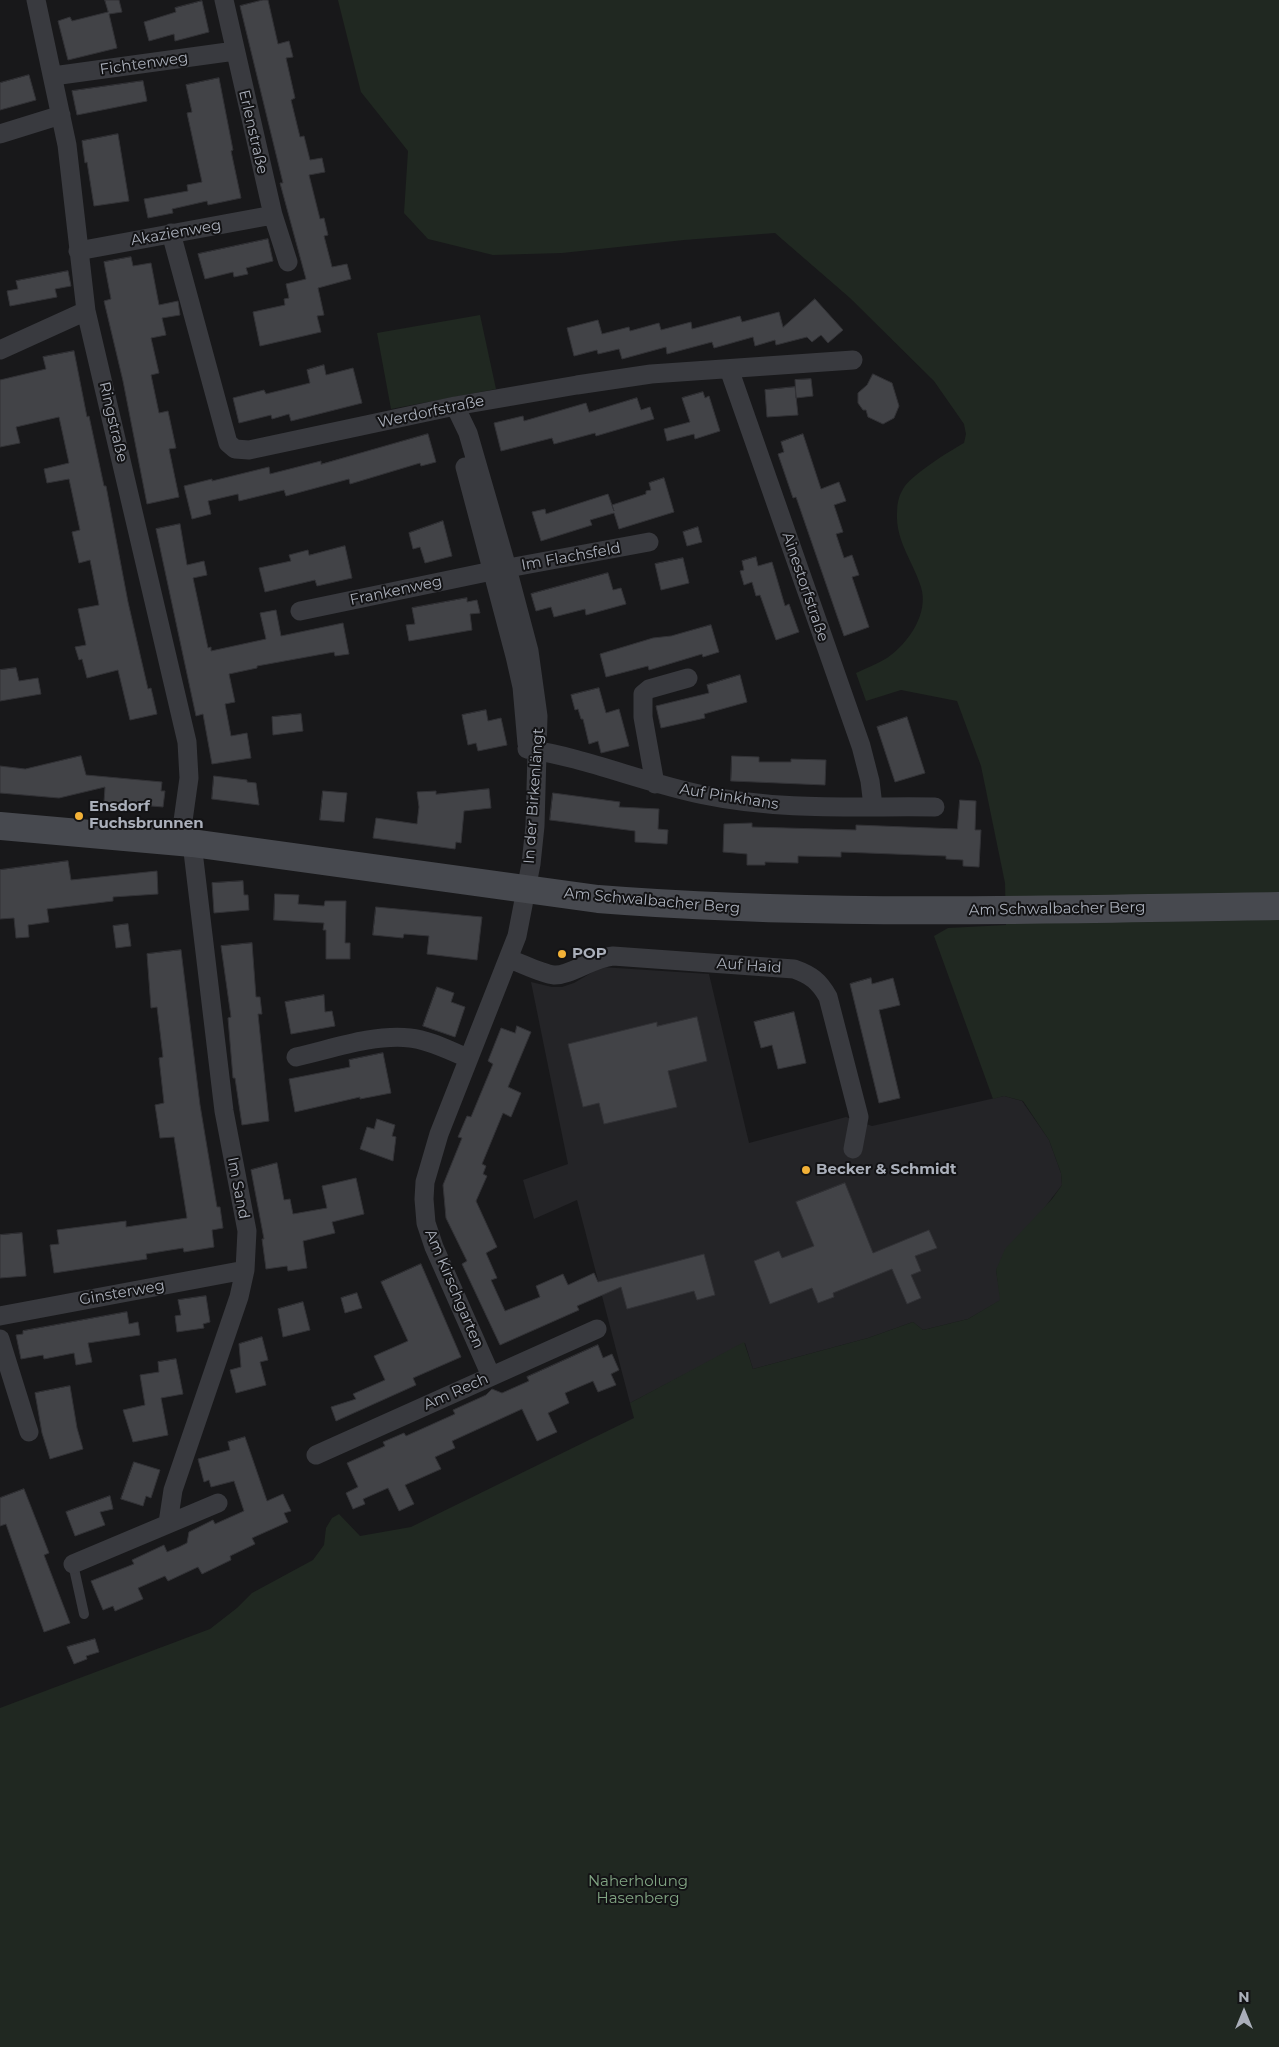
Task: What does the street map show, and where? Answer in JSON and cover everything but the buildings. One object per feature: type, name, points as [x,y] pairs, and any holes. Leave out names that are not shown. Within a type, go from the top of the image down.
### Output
[{"type":"main road","name":"Am Schwalbacher Berg","points":[[0,826],[186,843],[598,899],[663,904],[845,911],[1279,906]]},
{"type":"street","name":"Ringstraße","points":[[36,0],[67,145],[86,311],[187,742],[189,778],[186,843]]},
{"type":"street","name":"Erlenstraße","points":[[224,0],[273,215],[288,262]]},
{"type":"street","name":"Fichtenweg","points":[[53,76],[235,51]]},
{"type":"street","points":[[0,134],[61,115]]},
{"type":"street","name":"Akazienweg","points":[[78,251],[273,215]]},
{"type":"street","name":"Werdorfstraße","points":[[171,234],[228,443],[235,449],[248,450],[455,406],[650,374],[853,360]]},
{"type":"street","points":[[0,350],[86,311]]},
{"type":"street","name":"Ainestorfstraße","points":[[729,369],[861,746],[870,781],[873,806]]},
{"type":"street","name":"In der Birkenlängt","points":[[455,406],[457,436],[500,570],[532,749],[522,824],[525,888]]},
{"type":"street","name":"Im Flachsfeld","points":[[500,570],[649,542]]},
{"type":"street","name":"Frankenweg","points":[[300,611],[500,570]]},
{"type":"street","points":[[655,784],[643,717],[643,694],[649,689],[688,678]]},
{"type":"street","name":"Auf Pinkhans","points":[[532,749],[655,784],[750,803],[801,807],[935,807]]},
{"type":"street","name":"Im Sand","points":[[168,1523],[173,1490],[238,1297],[245,1270],[246,1231],[223,1102],[186,843]]},
{"type":"street","name":"Am Kirschgarten","points":[[491,1376],[434,1247],[426,1223],[424,1199],[429,1165],[468,1058],[517,936],[525,888]]},
{"type":"street","name":"Auf Haid","points":[[509,959],[553,975],[568,972],[600,957],[613,956],[794,969],[809,974],[820,983],[828,997],[859,1118],[854,1149]]},
{"type":"street","points":[[296,1057],[394,1037],[411,1038],[427,1042],[468,1058]]},
{"type":"street","name":"Ginsterweg","points":[[0,1316],[245,1270]]},
{"type":"street","name":"Am Rech","points":[[316,1455],[597,1328]]},
{"type":"street","points":[[0,1338],[29,1432]]},
{"type":"street","points":[[73,1564],[218,1503]]},
{"type":"lane","points":[[73,1564],[84,1614]]},
{"type":"shaded area","points":[[601,967],[709,974],[749,1143],[846,1117],[872,1126],[1004,1096],[1022,1101],[1049,1140],[1061,1173],[1062,1185],[996,1270],[1001,1300],[968,1319],[923,1330],[913,1322],[868,1338],[753,1369],[745,1343],[630,1403],[577,1200],[534,1219],[523,1180],[568,1164],[531,982],[552,987],[562,987],[574,983]]},
{"type":"green space","name":"Naherholung Hasenberg","points":[[338,0],[1279,0],[1279,2047],[0,2047],[0,1708],[210,1629],[237,1608],[252,1593],[313,1560],[324,1545],[326,1528],[332,1518],[339,1514],[360,1536],[411,1527],[634,1418],[630,1403],[744,1342],[753,1369],[868,1338],[913,1322],[923,1330],[968,1319],[1000,1300],[996,1270],[1005,1249],[1052,1199],[1062,1185],[1061,1173],[1049,1140],[1023,1101],[1004,1096],[993,1099],[934,936],[948,928],[1006,925],[1005,883],[981,766],[957,701],[901,690],[866,701],[856,673],[895,652],[910,636],[920,617],[923,597],[921,587],[900,537],[897,519],[898,500],[907,483],[940,458],[964,443],[966,434],[964,424],[934,381],[850,298],[775,233],[684,240],[562,253],[493,255],[428,239],[404,213],[408,151],[361,92]]},
{"type":"green space","points":[[480,315],[496,389],[391,409],[377,333]]},
{"type":"place","name":"Ensdorf Fuchsbrunnen","points":[[79,816]]},
{"type":"place","name":"POP","points":[[562,954]]},
{"type":"place","name":"Becker & Schmidt","points":[[806,1170]]}]
